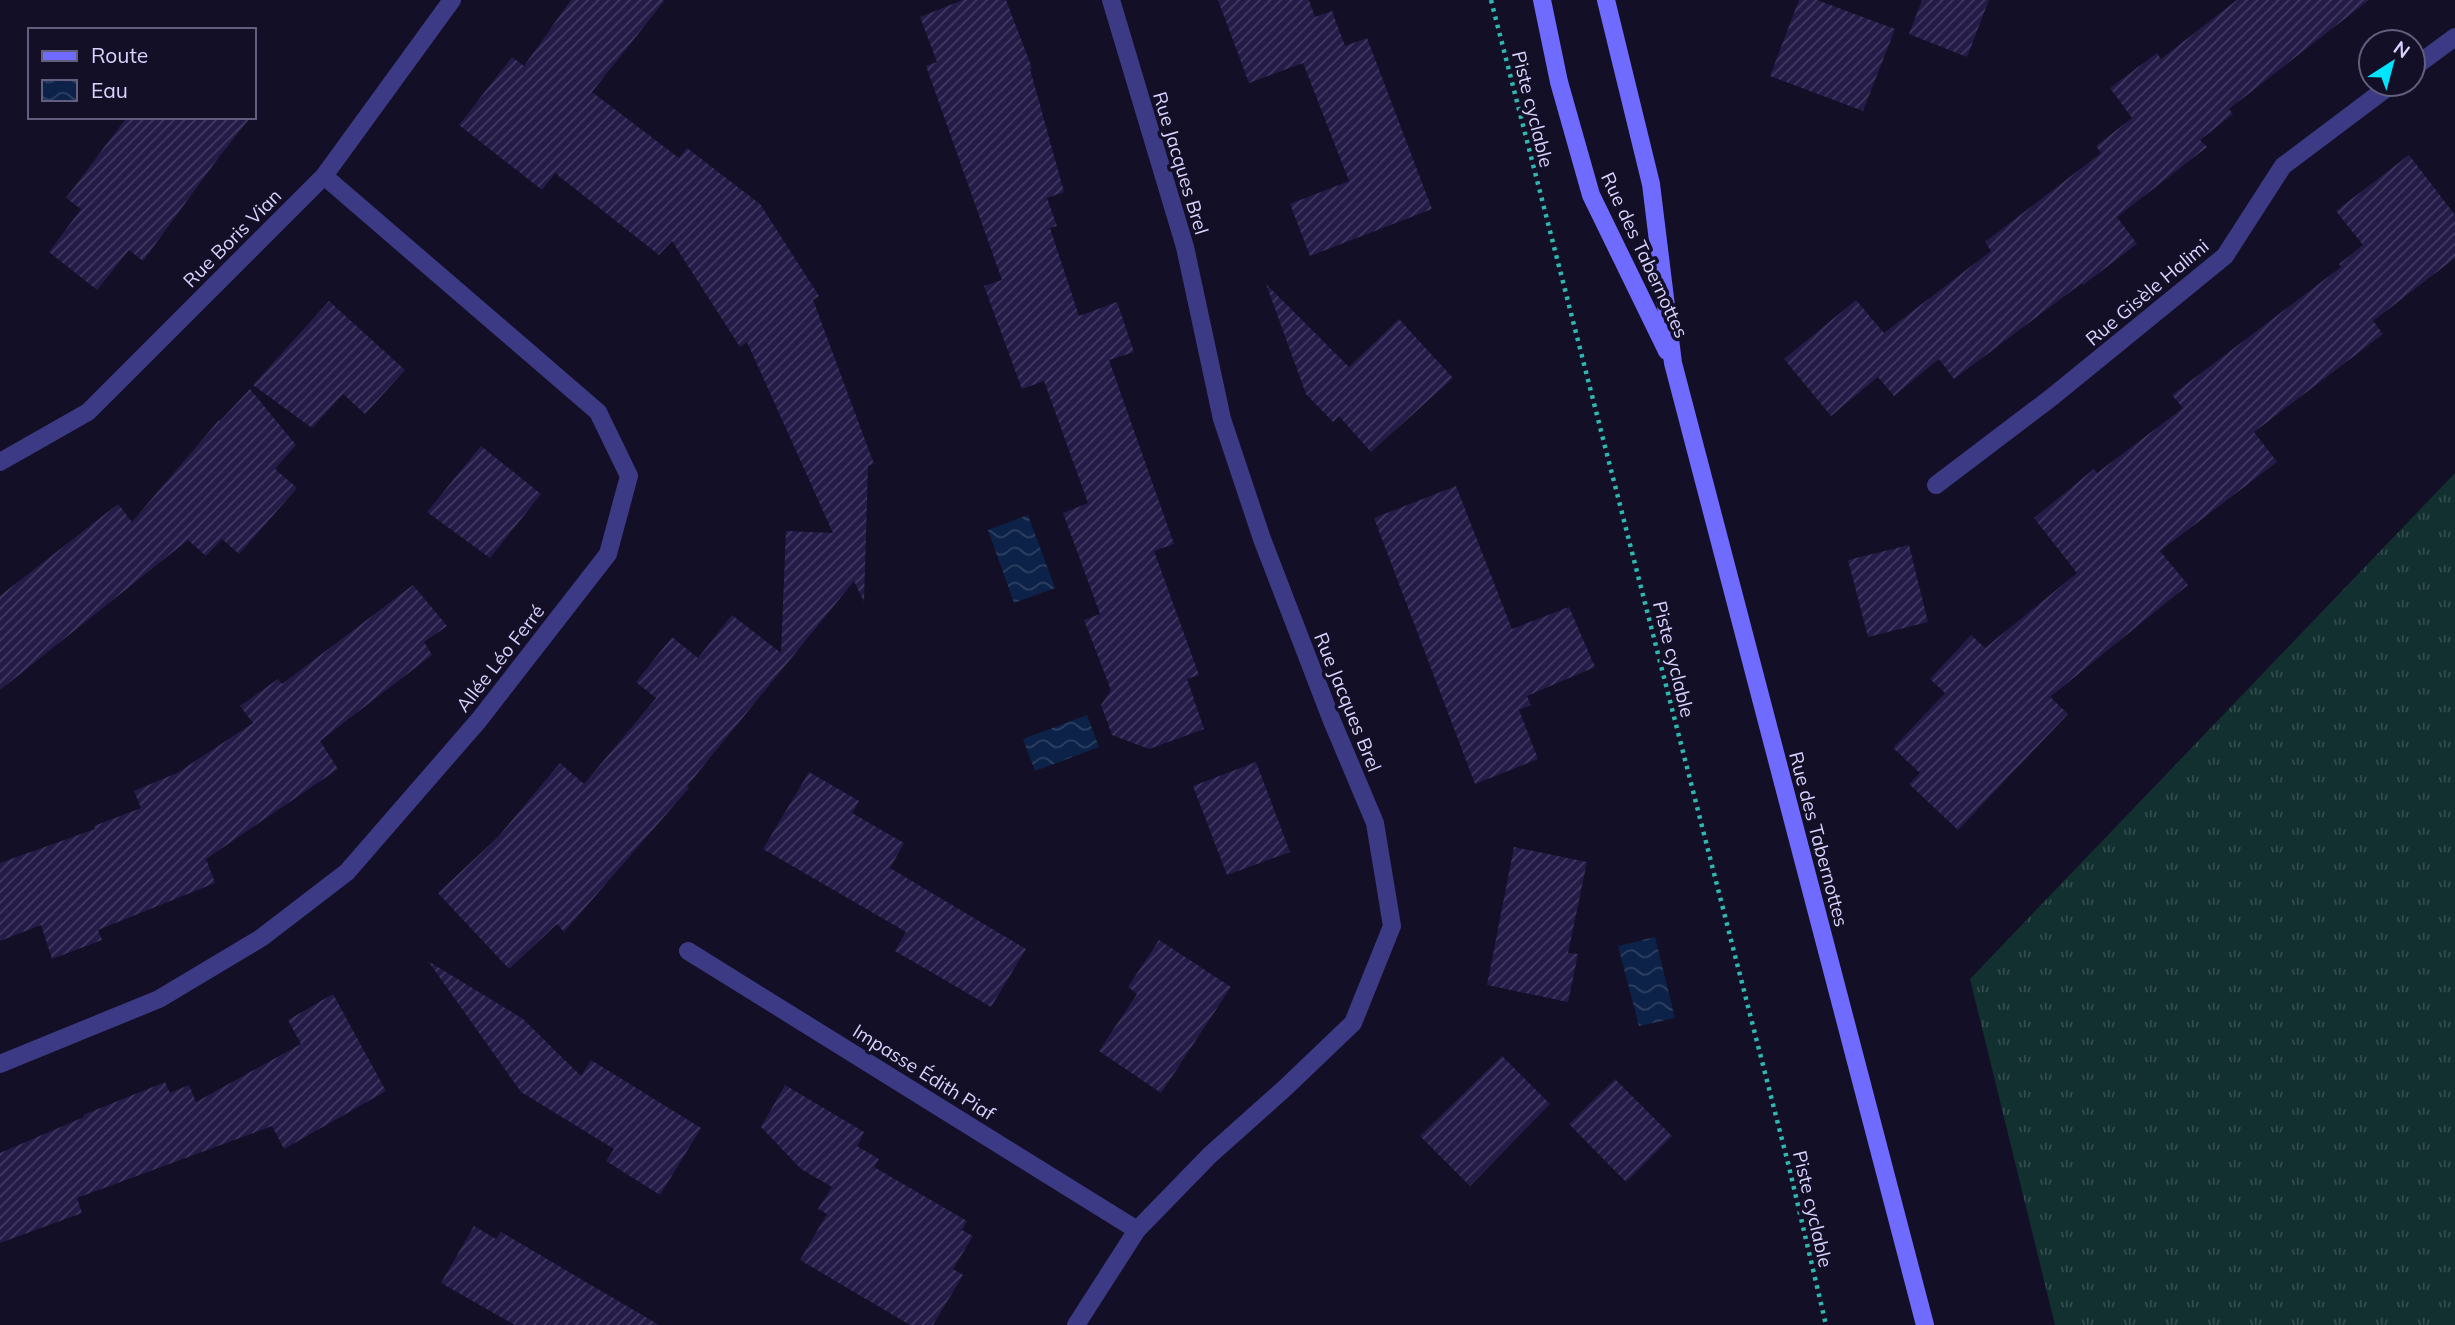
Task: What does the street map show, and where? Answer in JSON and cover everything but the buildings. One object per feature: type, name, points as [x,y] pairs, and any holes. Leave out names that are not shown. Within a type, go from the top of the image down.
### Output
[{"type":"street","name":"Rue Boris Vian","points":[[0,463],[88,412],[324,176],[452,0]]},
{"type":"street","name":"Rue Jacques Brel","points":[[1076,1325],[1137,1230],[1210,1155],[1353,1023],[1392,926],[1375,823],[1332,721],[1267,552],[1222,419],[1185,247],[1111,0]]},
{"type":"street","name":"Rue des Tabernottes","points":[[1542,0],[1559,82],[1591,195],[1673,363]]},
{"type":"street","name":"Rue des Tabernottes","points":[[1606,0],[1651,184],[1673,363],[1925,1325]]},
{"type":"street","points":[[2427,58],[2455,37]]},
{"type":"street","name":"Rue Gisèle Halimi","points":[[1936,485],[2052,397],[2225,256],[2283,166],[2373,98]]},
{"type":"street","name":"Allée Léo Ferré","points":[[0,1064],[159,999],[261,938],[347,872],[479,720],[608,554],[629,476],[598,412],[324,176]]},
{"type":"street","name":"Impasse Édith Piaf","points":[[688,951],[1137,1230]]},
{"type":"path","name":"Piste cyclable","points":[[1491,0],[1783,1140],[1826,1325]]},
{"type":"green space","points":[[2455,473],[2455,1325],[2055,1325],[1970,979]]},
{"type":"water","points":[[1028,515],[1055,588],[1014,603],[988,530]]},
{"type":"water","points":[[1087,715],[1099,747],[1035,771],[1023,739]]},
{"type":"water","points":[[1655,937],[1675,1018],[1639,1026],[1618,946]]}]
